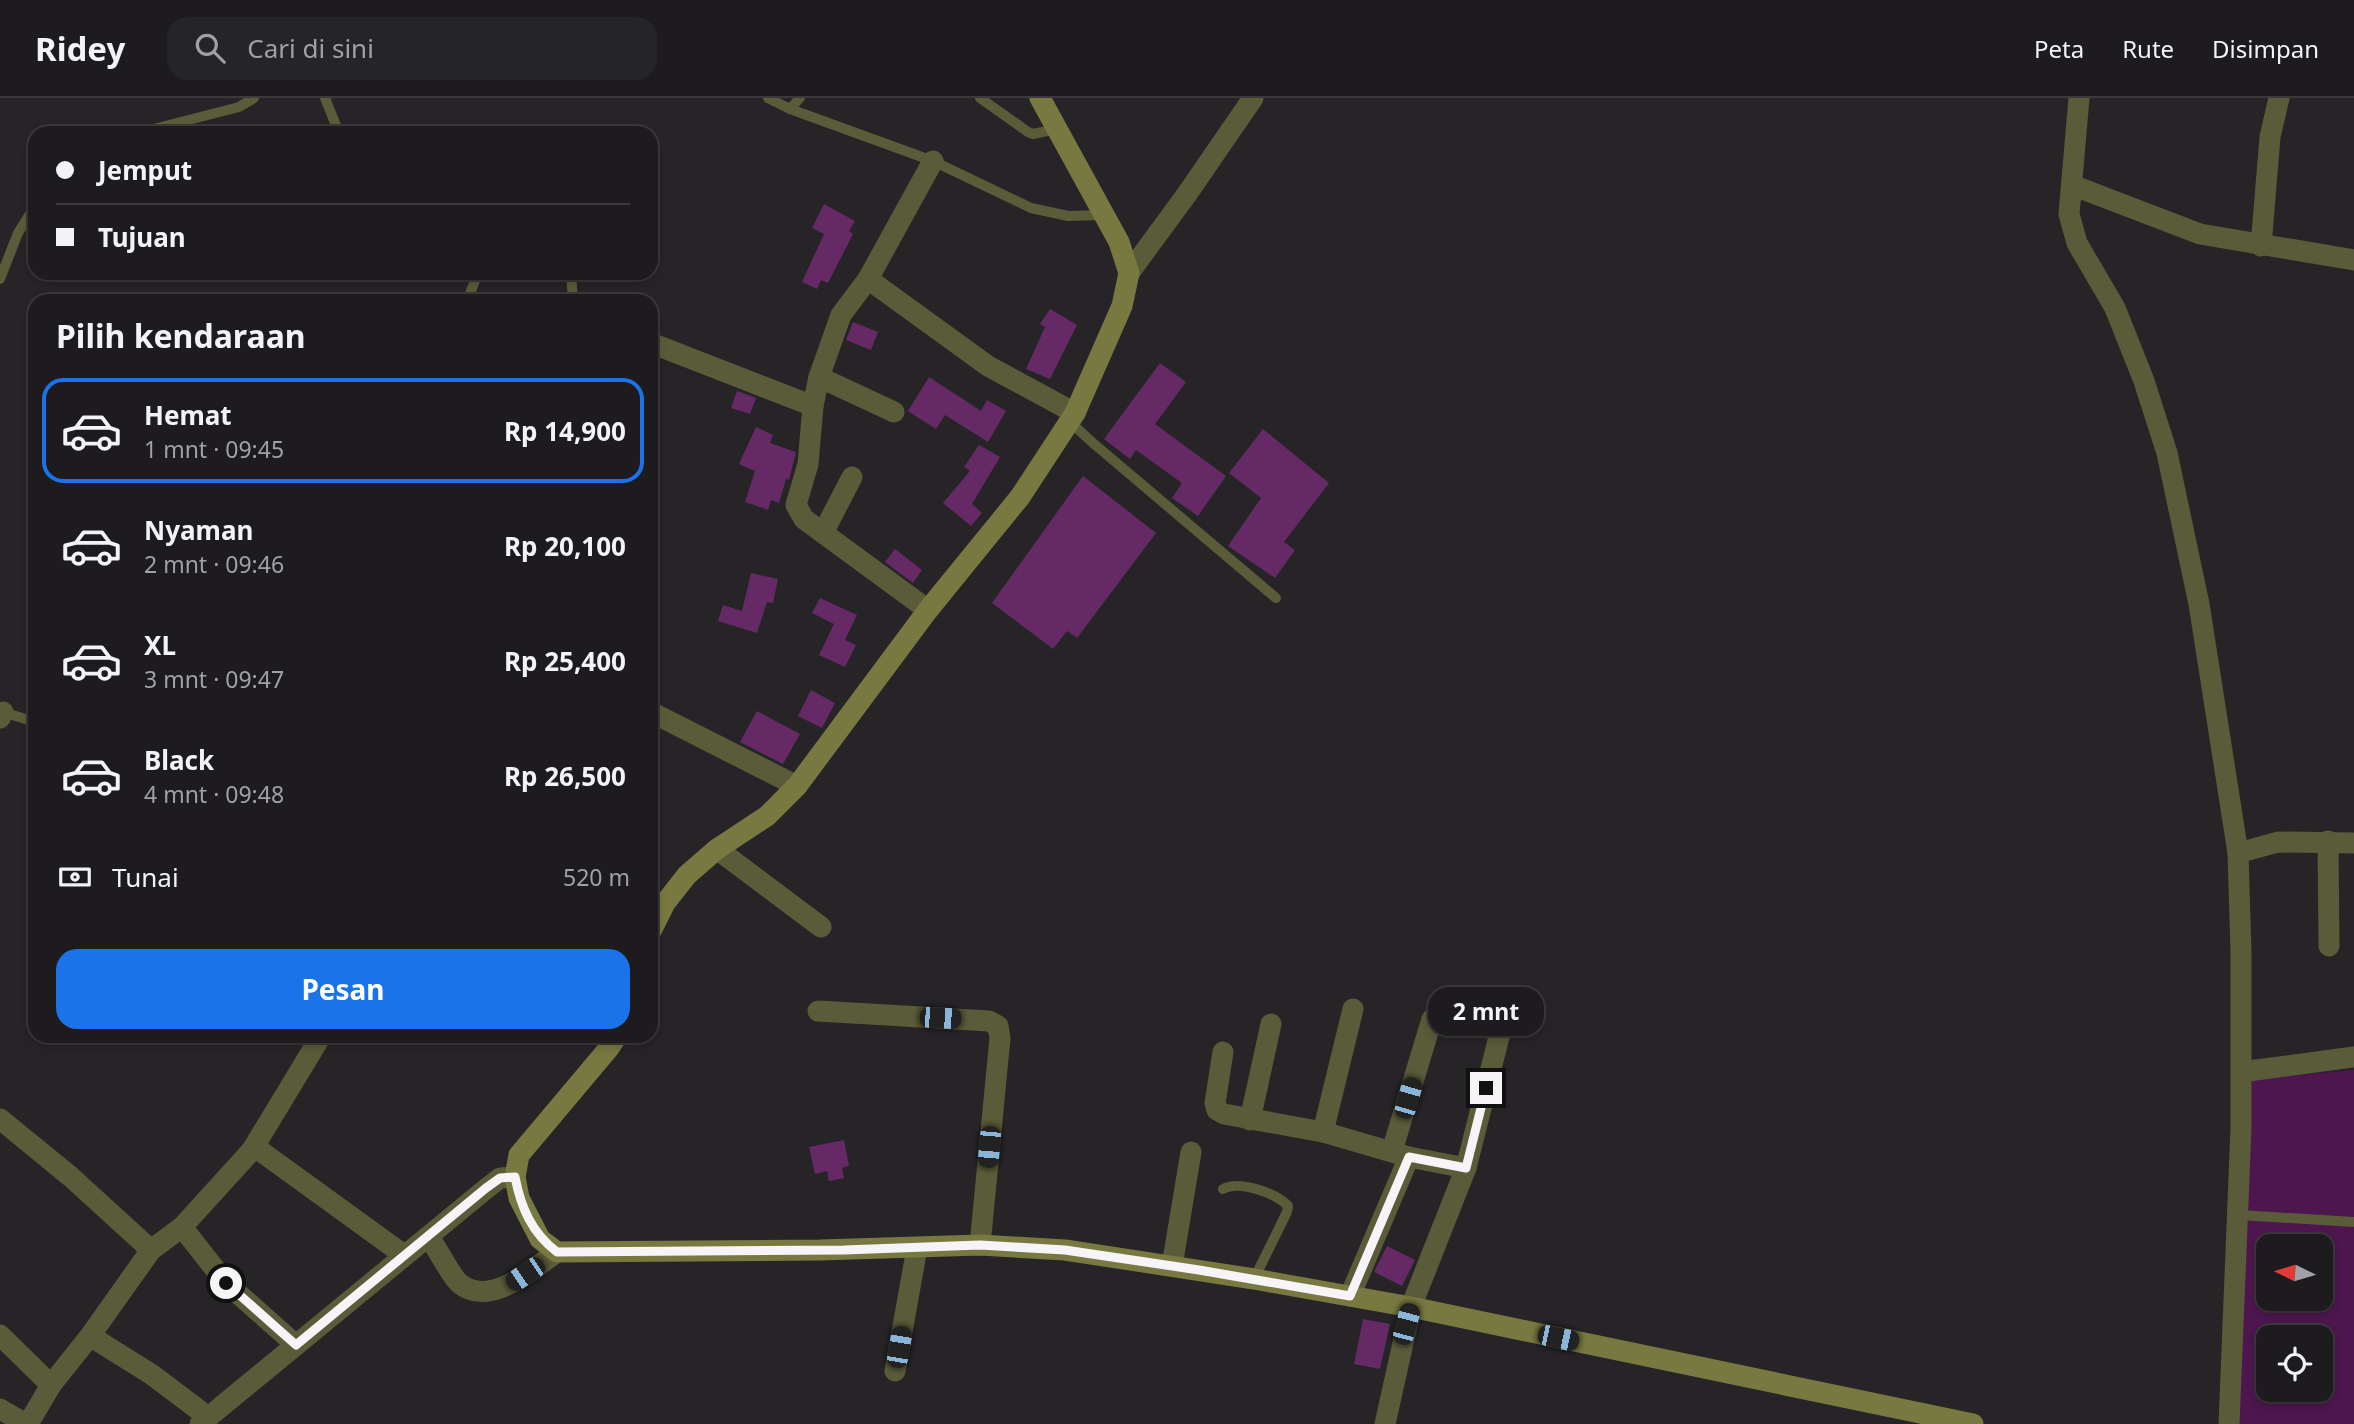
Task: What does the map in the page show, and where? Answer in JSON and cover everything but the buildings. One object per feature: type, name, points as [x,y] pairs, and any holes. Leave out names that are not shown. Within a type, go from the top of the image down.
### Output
[{"type":"street","points":[[1040,98],[1119,242],[1129,273]]},
{"type":"street","points":[[658,917],[665,903],[687,875],[717,849],[767,816],[797,786],[928,610],[1020,497],[1073,417],[1122,306],[1129,273],[1253,98]]},
{"type":"street","points":[[2079,98],[2069,214],[2077,243],[2115,308],[2144,382],[2167,453],[2199,604],[2238,853],[2241,953],[2239,1215],[2229,1424]]},
{"type":"street","points":[[2261,246],[2270,137],[2279,98]]},
{"type":"street","points":[[928,610],[800,515],[796,505],[808,464],[813,406],[819,377],[841,315],[868,279],[933,161]]},
{"type":"street","points":[[2071,185],[2200,234],[2354,260]]},
{"type":"street","points":[[868,279],[988,366],[1073,417]]},
{"type":"street","points":[[658,346],[813,406]]},
{"type":"street","points":[[819,377],[894,412]]},
{"type":"street","points":[[823,533],[852,477]]},
{"type":"street","points":[[658,716],[797,786]]},
{"type":"street","points":[[2328,841],[2329,946]]},
{"type":"street","points":[[2238,853],[2278,842],[2354,843]]},
{"type":"street","points":[[717,849],[821,927]]},
{"type":"street","points":[[1323,1132],[1353,1009]]},
{"type":"street","points":[[1385,1424],[1411,1307],[1466,1168],[1506,1009]]},
{"type":"street","points":[[818,1011],[989,1021],[998,1026],[1000,1038],[980,1245]]},
{"type":"street","points":[[1350,1296],[1401,1154],[1432,1020]]},
{"type":"street","points":[[1250,1120],[1271,1024]]},
{"type":"street","points":[[0,1409],[27,1424],[51,1385],[90,1336],[151,1250],[182,1227],[252,1150],[317,1043]]},
{"type":"street","points":[[557,1252],[540,1239],[519,1199],[515,1177],[519,1155],[612,1043]]},
{"type":"street","points":[[1223,1052],[1215,1103],[1217,1110],[1224,1114],[1323,1132],[1401,1154],[1466,1168]]},
{"type":"street","points":[[2241,1072],[2354,1057]]},
{"type":"street","points":[[0,1119],[71,1177],[151,1250]]},
{"type":"street","points":[[252,1150],[259,1150],[404,1255]]},
{"type":"street","points":[[1172,1265],[1191,1152]]},
{"type":"street","points":[[90,1336],[151,1374],[204,1420],[500,1178],[515,1177]]},
{"type":"street","points":[[182,1227],[226,1283],[296,1345]]},
{"type":"street","points":[[429,1237],[457,1282],[481,1293],[509,1284],[557,1252],[980,1245],[1065,1250],[1172,1265],[1411,1307],[1973,1424]]},
{"type":"street","points":[[895,1371],[917,1248]]},
{"type":"street","points":[[0,1335],[51,1385]]},
{"type":"lane","points":[[165,126],[239,107],[254,98]]},
{"type":"lane","points":[[768,98],[790,109],[933,161],[1031,208],[1068,216],[1104,215]]},
{"type":"lane","points":[[790,109],[800,98]]},
{"type":"lane","points":[[980,98],[1028,132],[1033,134],[1057,129]]},
{"type":"lane","points":[[329,100],[337,126]]},
{"type":"lane","points":[[0,279],[18,233],[28,217]]},
{"type":"lane","points":[[1073,417],[1093,443],[1276,598]]},
{"type":"lane","points":[[1,714],[28,720]]},
{"type":"lane","points":[[1223,1189],[1230,1185],[1265,1191],[1288,1206],[1254,1279]]},
{"type":"lane","points":[[2239,1215],[2354,1222]]},
{"type":"shaded area","points":[[2354,1070],[2354,1424],[2236,1424],[2252,1079]]},
{"type":"route","points":[[226,1283],[296,1345],[486,1188],[500,1178],[515,1177],[519,1199],[540,1239],[557,1252],[575,1254],[844,1250],[980,1245],[1065,1250],[1350,1296],[1409,1157],[1466,1168],[1486,1088]]}]
